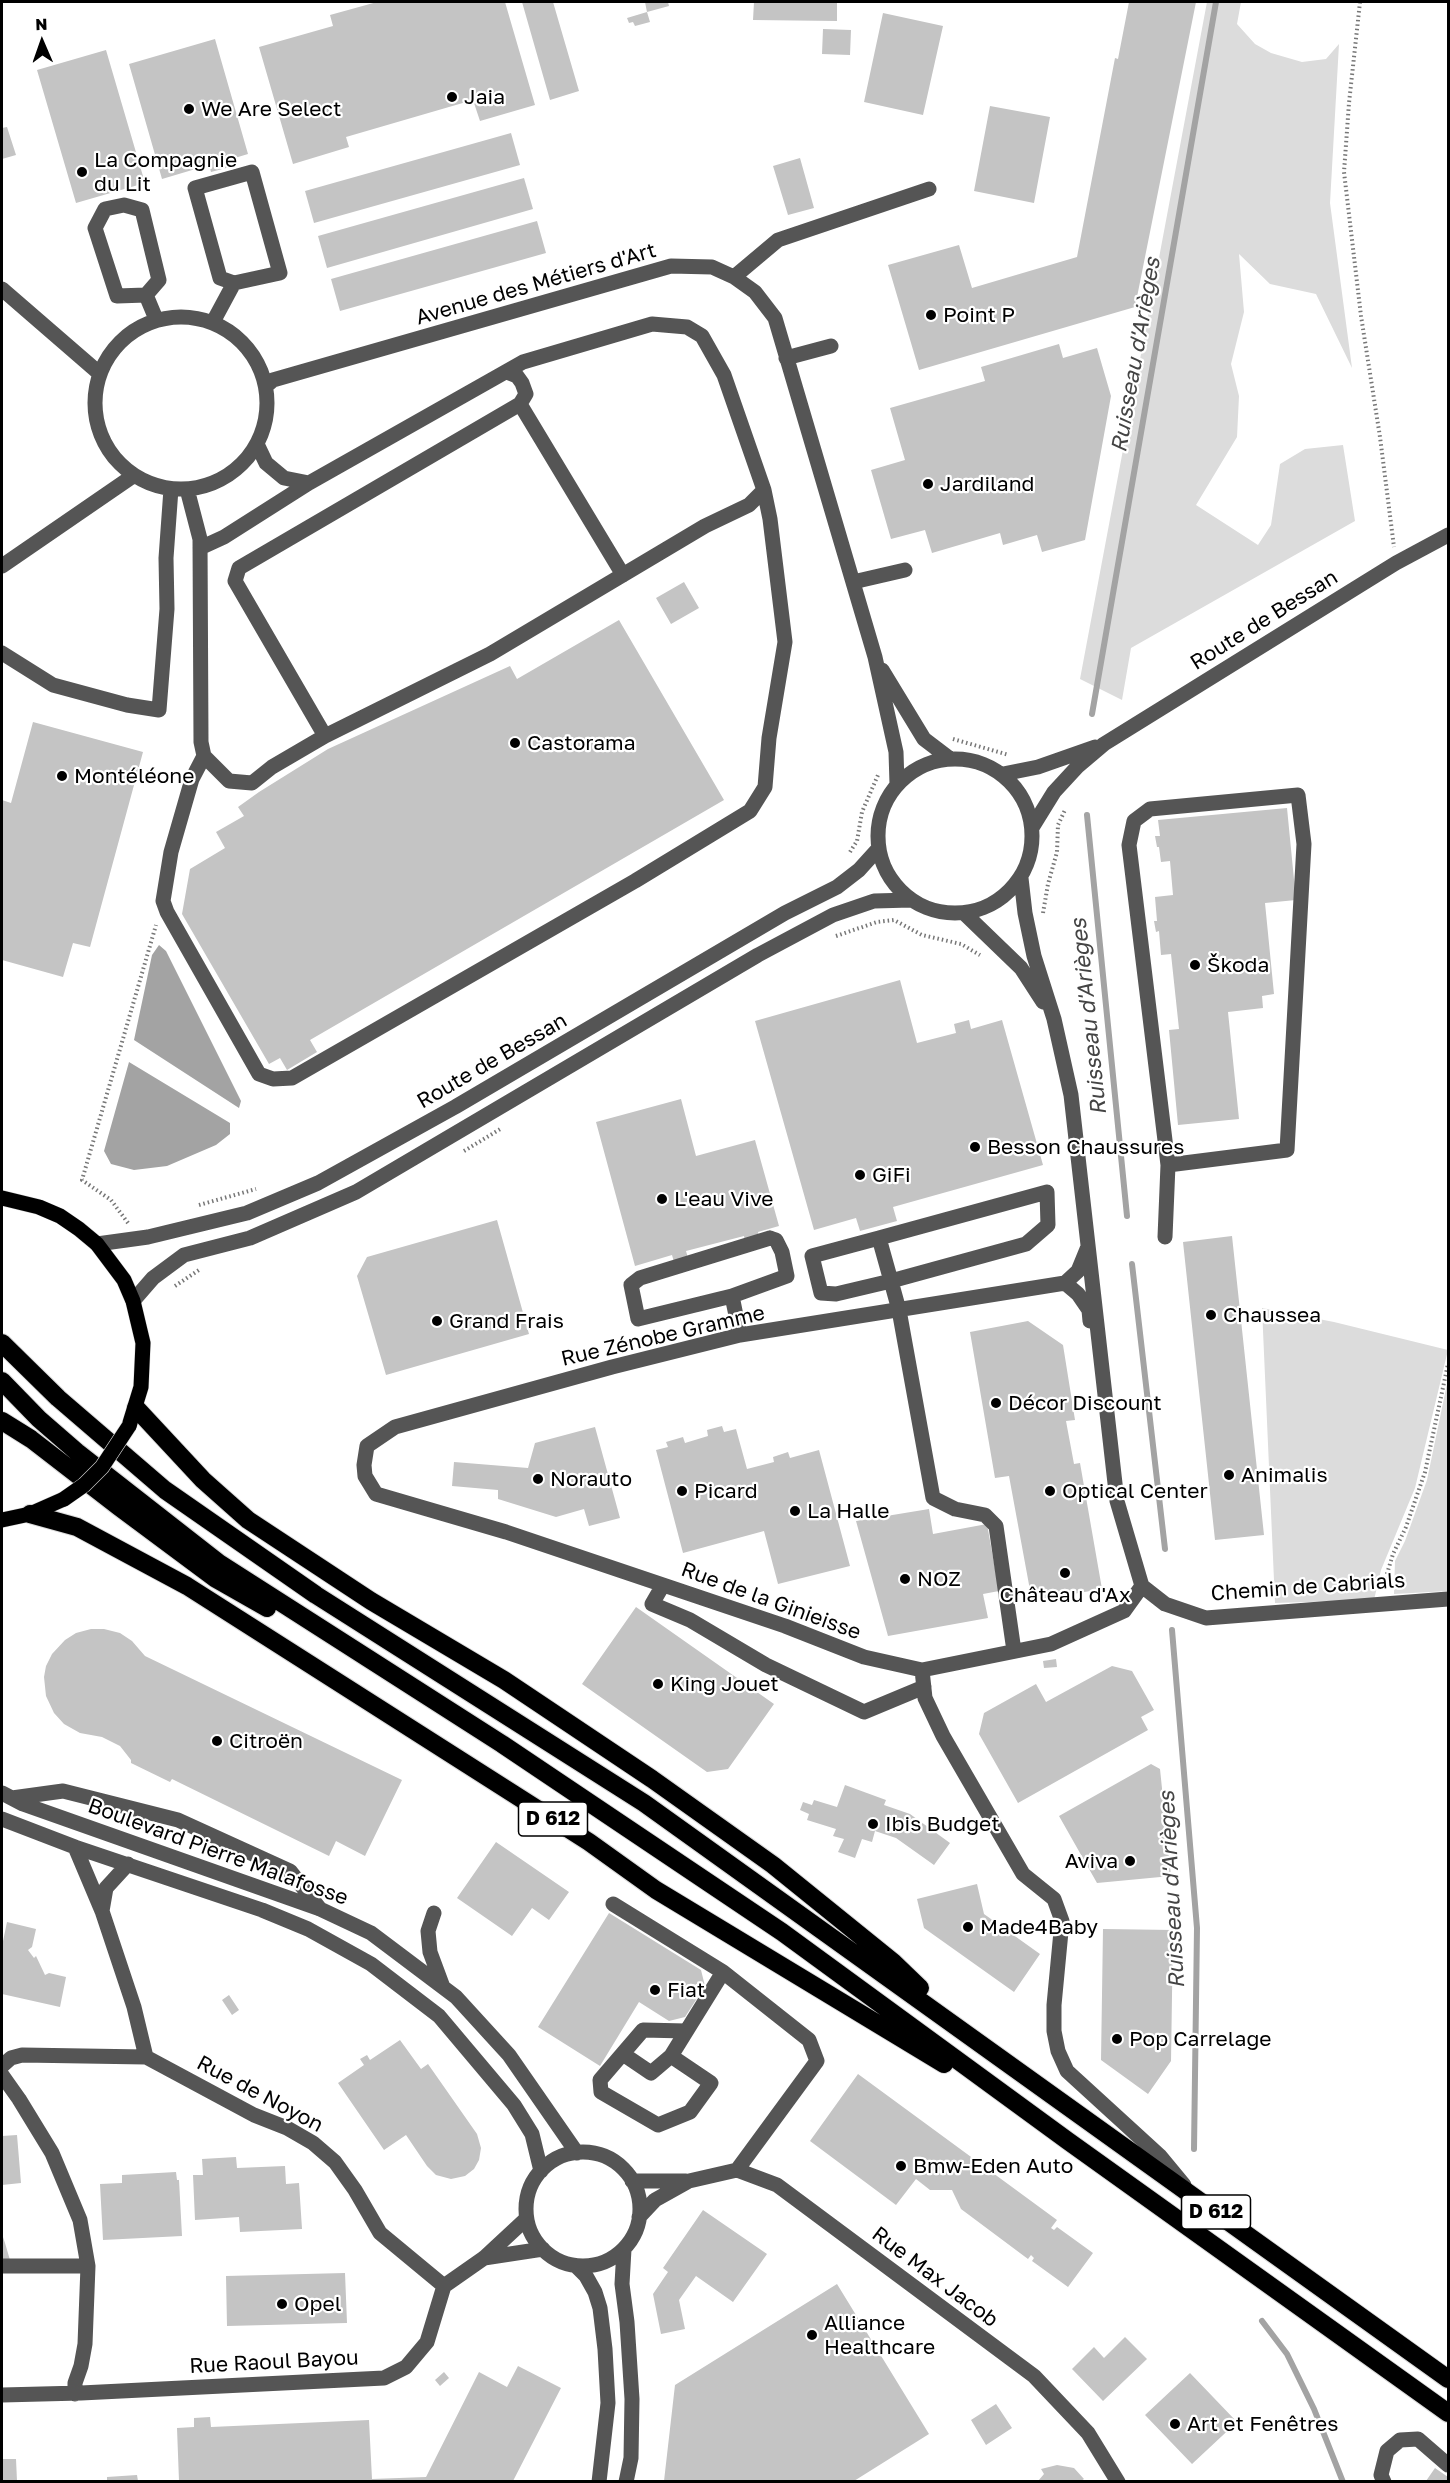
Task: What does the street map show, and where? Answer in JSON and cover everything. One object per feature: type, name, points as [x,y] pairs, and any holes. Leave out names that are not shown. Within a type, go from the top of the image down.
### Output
[{"type":"highway","name":"D 612","points":[[2,1342],[57,1398],[165,1490],[316,1595],[644,1803],[709,1852],[803,1915],[1449,2379]]},
{"type":"highway","name":"D 612","points":[[2,1381],[39,1419],[77,1452],[219,1563],[502,1744],[782,1932],[1068,2141],[1449,2413]]},
{"type":"highway","name":"D 612","points":[[136,1408],[203,1480],[248,1520],[372,1601],[504,1680],[652,1779],[773,1865],[893,1962],[984,2046]]},
{"type":"highway","points":[[2,1420],[31,1438],[216,1579],[502,1744]]},
{"type":"highway","name":"D 612","points":[[30,1514],[77,1527],[187,1586],[589,1842],[656,1890],[1068,2141]]},
{"type":"main road","points":[[2,1198],[39,1207],[60,1216],[97,1244],[111,1261],[133,1301],[143,1343],[144,1365],[136,1408],[129,1426],[102,1467],[84,1485],[64,1499],[30,1514],[2,1520]]},
{"type":"street","points":[[213,322],[234,284],[280,273],[252,172],[195,188],[220,278],[234,284]]},
{"type":"street","points":[[734,277],[778,240],[929,189]]},
{"type":"street","points":[[124,205],[142,210],[159,280],[146,295],[117,296],[95,228],[105,209],[124,205]]},
{"type":"street","name":"Avenue des Métiers d'Art","points":[[266,386],[273,380],[671,266],[712,267],[734,277],[755,292],[775,318],[875,657],[896,752],[897,784]]},
{"type":"street","points":[[2,288],[99,373]]},
{"type":"street","points":[[146,295],[156,319]]},
{"type":"street","points":[[175,316],[195,317],[213,322],[232,333],[248,347],[259,365],[266,386],[267,416],[257,444],[239,467],[216,483],[188,489],[171,489],[152,485],[133,476],[109,452],[95,421],[94,397],[99,373],[112,350],[132,331],[156,319],[175,316]]},
{"type":"street","points":[[200,548],[224,537],[309,483],[523,363],[652,324],[687,327],[702,336],[724,375],[764,489],[770,519],[785,642],[769,738],[765,788],[750,812],[635,881],[292,1078],[273,1079],[259,1074],[167,912],[163,900],[171,852],[192,779],[204,756]]},
{"type":"street","points":[[786,358],[831,346]]},
{"type":"street","points":[[325,736],[235,581],[239,568],[520,404],[526,394],[522,383],[517,376],[507,372]]},
{"type":"street","points":[[520,404],[623,574]]},
{"type":"street","points":[[257,444],[266,462],[284,478],[309,483]]},
{"type":"street","points":[[2,566],[133,476]]},
{"type":"street","points":[[2,652],[53,685],[127,705],[159,710],[167,609],[166,558],[171,489]]},
{"type":"street","points":[[188,489],[200,539],[201,742],[204,756],[229,781],[252,783],[272,767],[325,736],[490,654],[705,526],[749,505],[764,489]]},
{"type":"street","name":"Route de Bessan","points":[[1033,826],[1054,792],[1078,766],[1104,744],[1396,563],[1449,535]]},
{"type":"street","points":[[853,582],[906,570]]},
{"type":"street","name":"Avenue des Métiers d'Art","points":[[875,657],[924,739],[949,758]]},
{"type":"street","name":"Route de Bessan","points":[[1002,774],[1038,767],[1104,744]]},
{"type":"street","points":[[949,758],[976,760],[1002,774],[1021,793],[1033,826],[1030,857],[1021,878],[994,903],[964,913],[932,910],[911,900],[886,871],[878,849],[880,813],[897,784],[919,766],[949,758]]},
{"type":"street","points":[[1165,1237],[1168,1165],[1129,845],[1134,821],[1150,809],[1298,795],[1304,844],[1287,1150],[1168,1165]]},
{"type":"street","name":"Route de Bessan","points":[[97,1244],[131,1239],[247,1213],[318,1184],[456,1107],[785,913],[837,887],[859,870],[878,849]]},
{"type":"street","points":[[1021,878],[1027,925],[1034,956],[1054,1019],[1071,1095],[1119,1509],[1142,1586]]},
{"type":"street","name":"Route de Bessan","points":[[133,1301],[153,1278],[184,1255],[250,1238],[356,1192],[758,955],[833,915],[874,902],[911,900]]},
{"type":"street","points":[[964,913],[1021,968],[1054,1019]]},
{"type":"street","points":[[1047,1192],[1048,1225],[1026,1244],[891,1281],[836,1294],[821,1293],[812,1256],[879,1238],[1047,1192]]},
{"type":"street","points":[[770,1238],[776,1240],[782,1252],[787,1276],[732,1296],[638,1319],[631,1285],[640,1278],[678,1265],[770,1238]]},
{"type":"street","points":[[879,1238],[899,1310],[933,1498],[956,1509],[985,1515],[996,1526],[1014,1651]]},
{"type":"street","points":[[1088,1246],[1078,1271],[1065,1283],[1078,1294],[1089,1310],[1097,1384],[1108,1424]]},
{"type":"street","name":"Rue Zénobe Gramme","points":[[376,1494],[365,1476],[367,1446],[395,1427],[612,1367],[740,1335],[1065,1283]]},
{"type":"street","points":[[732,1296],[740,1335]]},
{"type":"street","name":"Rue de la Ginieisse","points":[[376,1494],[506,1532],[785,1626],[864,1657],[922,1670],[1051,1644],[1124,1611],[1142,1586]]},
{"type":"street","points":[[663,1585],[652,1604],[690,1620],[766,1665],[864,1712],[924,1688]]},
{"type":"street","name":"Chemin de Cabrials","points":[[1142,1586],[1165,1604],[1206,1618],[1449,1599]]},
{"type":"street","points":[[922,1670],[925,1698],[943,1736],[1023,1874],[1054,1899],[1062,1921],[1054,2005],[1054,2031],[1058,2051],[1067,2071],[1160,2156],[1191,2194]]},
{"type":"street","points":[[7,1796],[63,1791],[178,1820],[290,1871],[320,1909]]},
{"type":"street","name":"Boulevard Pierre Malafosse","points":[[7,1796],[23,1804],[320,1909],[371,1933],[456,1997],[509,2055],[577,2153]]},
{"type":"street","name":"Boulevard Pierre Malafosse","points":[[2,1819],[75,1847],[299,1925],[371,1964],[439,2016],[514,2105],[532,2134],[541,2171]]},
{"type":"street","points":[[75,1847],[102,1911],[134,2007],[146,2057]]},
{"type":"street","points":[[102,1911],[106,1888],[128,1864]]},
{"type":"street","points":[[613,1904],[723,1972],[809,2040],[817,2061],[737,2170],[689,2181],[632,2181]]},
{"type":"street","points":[[434,1913],[428,1931],[430,1952],[443,1987]]},
{"type":"street","points":[[623,2054],[651,2073],[671,2056],[723,1972]]},
{"type":"street","points":[[671,2056],[711,2083],[690,2112],[658,2125],[601,2092],[600,2080],[643,2030],[686,2031]]},
{"type":"street","name":"Rue de Noyon","points":[[2,2066],[11,2058],[21,2055],[146,2057],[254,2115],[287,2128],[313,2143],[335,2162],[355,2190],[380,2233],[444,2286]]},
{"type":"street","points":[[2,2075],[20,2100],[60,2170],[80,2220],[88,2266],[85,2344],[75,2383],[75,2394]]},
{"type":"street","points":[[577,2153],[606,2157],[621,2168],[632,2181],[639,2199],[639,2217],[634,2234],[624,2249],[602,2263],[576,2266],[553,2258],[535,2242],[526,2219],[526,2202],[531,2185],[541,2171],[551,2162],[577,2153]]},
{"type":"street","name":"Rue Max Jacob","points":[[737,2170],[777,2185],[1034,2376],[1088,2433],[1118,2481]]},
{"type":"street","points":[[639,2217],[655,2200],[689,2181]]},
{"type":"street","points":[[444,2286],[484,2258],[526,2219]]},
{"type":"street","points":[[484,2258],[543,2249]]},
{"type":"street","points":[[624,2249],[622,2284],[632,2399],[631,2458],[626,2481]]},
{"type":"street","points":[[2,2266],[88,2266]]},
{"type":"street","points":[[576,2266],[586,2276],[595,2292],[600,2308],[605,2349],[608,2403],[599,2481]]},
{"type":"street","name":"Rue Raoul Bayou","points":[[2,2395],[75,2394],[384,2378],[406,2367],[427,2342],[444,2286]]},
{"type":"street","points":[[1384,2481],[1381,2475],[1387,2451],[1400,2440],[1418,2439],[1449,2465]]},
{"type":"path","points":[[1360,2],[1348,103],[1344,172],[1360,316],[1380,437],[1396,563]]},
{"type":"path","points":[[924,739],[936,730],[948,738],[1015,757],[1027,756],[1038,767]]},
{"type":"path","points":[[845,858],[856,841],[862,812],[880,770],[896,752]]},
{"type":"path","points":[[1027,925],[1043,919],[1048,884],[1057,852],[1058,825],[1069,803],[1054,792]]},
{"type":"path","points":[[131,1239],[128,1223],[111,1200],[82,1180],[163,900]]},
{"type":"path","points":[[828,939],[845,931],[894,920],[922,935],[961,944],[985,957],[996,945]]},
{"type":"path","points":[[460,1153],[511,1123]]},
{"type":"path","points":[[190,1207],[261,1187]]},
{"type":"path","points":[[128,1223],[139,1221]]},
{"type":"path","points":[[153,1278],[170,1289],[198,1271],[208,1268]]},
{"type":"path","points":[[1379,1603],[1393,1554],[1406,1527],[1425,1472],[1449,1364]]},
{"type":"shaded area","points":[[1207,2],[1241,2],[1237,24],[1255,44],[1271,53],[1302,62],[1326,59],[1339,44],[1330,203],[1352,368],[1316,294],[1270,284],[1239,254],[1244,312],[1231,364],[1239,396],[1237,437],[1196,505],[1258,545],[1271,525],[1280,464],[1305,449],[1343,445],[1355,521],[1131,648],[1122,700],[1080,679]]},
{"type":"shaded area","points":[[159,945],[166,951],[241,1101],[239,1108],[134,1040],[152,955]]},
{"type":"shaded area","points":[[129,1062],[230,1123],[230,1134],[216,1145],[167,1166],[134,1170],[111,1164],[104,1151]]},
{"type":"shaded area","points":[[1262,1308],[1334,1322],[1448,1350],[1415,1488],[1381,1570],[1374,1600],[1275,1603]]},
{"type":"shaded area","points":[[1448,1379],[1448,1591],[1394,1594],[1395,1561],[1405,1541],[1427,1480]]},
{"type":"building","points":[[377,2],[505,2],[535,105],[480,121],[473,100],[346,137],[349,147],[293,164],[259,47],[333,26],[330,15]]},
{"type":"building","points":[[522,2],[553,2],[579,91],[550,100]]},
{"type":"building","points":[[645,2],[668,2],[669,6],[647,12]]},
{"type":"building","points":[[754,2],[837,2],[837,21],[753,20]]},
{"type":"building","points":[[1129,2],[1196,2],[1135,307],[919,370],[888,265],[959,245],[972,288],[1077,257],[1115,58],[1118,59]]},
{"type":"building","points":[[647,12],[650,22],[635,26],[633,22],[629,23],[627,18]]},
{"type":"building","points":[[883,13],[943,26],[923,115],[864,102]]},
{"type":"building","points":[[823,29],[851,30],[850,55],[822,54]]},
{"type":"building","name":"We Are Select","points":[[215,39],[248,154],[228,160],[230,167],[211,172],[209,165],[162,179],[129,64]]},
{"type":"building","points":[[106,50],[145,183],[76,203],[37,70]]},
{"type":"building","points":[[990,106],[1050,117],[1034,203],[974,191]]},
{"type":"building","points":[[7,127],[16,155],[2,159],[2,128]]},
{"type":"building","points":[[511,133],[520,165],[314,223],[305,191]]},
{"type":"building","points":[[800,158],[814,208],[788,215],[773,166]]},
{"type":"building","points":[[524,178],[533,209],[327,268],[318,236]]},
{"type":"building","points":[[537,221],[546,253],[340,311],[331,279]]},
{"type":"building","points":[[1059,344],[1063,358],[1097,348],[1111,396],[1085,540],[1042,552],[1037,535],[1003,545],[1000,533],[932,553],[925,530],[891,539],[871,470],[905,460],[890,408],[985,381],[981,367]]},
{"type":"building","points":[[684,582],[699,608],[671,624],[656,598]]},
{"type":"building","points":[[619,620],[724,800],[310,1040],[317,1052],[287,1070],[280,1058],[269,1064],[182,914],[190,869],[225,848],[216,832],[244,816],[238,807],[328,749],[510,666],[517,679]]},
{"type":"building","points":[[33,722],[143,752],[90,947],[73,943],[63,977],[2,960],[2,800],[11,803]]},
{"type":"building","points":[[1287,808],[1296,900],[1265,903],[1274,994],[1262,996],[1263,1008],[1228,1012],[1239,1119],[1178,1125],[1169,1030],[1179,1029],[1171,954],[1161,955],[1159,931],[1156,932],[1154,921],[1157,921],[1155,897],[1173,895],[1170,861],[1161,862],[1159,847],[1157,847],[1155,836],[1160,836],[1158,820]]},
{"type":"building","points":[[900,980],[917,1043],[956,1033],[954,1024],[969,1020],[971,1029],[1002,1020],[1043,1165],[893,1207],[897,1221],[860,1231],[856,1218],[814,1230],[755,1021]]},
{"type":"building","name":"L'eau Vive","points":[[681,1099],[696,1156],[755,1140],[779,1226],[758,1232],[759,1238],[745,1242],[744,1236],[686,1251],[688,1258],[674,1262],[672,1255],[635,1266],[596,1122]]},
{"type":"building","points":[[497,1220],[529,1334],[386,1375],[357,1276],[367,1257]]},
{"type":"building","points":[[1232,1236],[1264,1535],[1215,1540],[1183,1242]]},
{"type":"building","points":[[1028,1321],[1063,1345],[1075,1420],[1066,1421],[1074,1464],[1080,1463],[1102,1589],[1032,1601],[1009,1476],[995,1478],[970,1332]]},
{"type":"building","points":[[722,1426],[724,1432],[736,1429],[747,1469],[774,1462],[773,1457],[788,1452],[790,1458],[819,1450],[850,1566],[778,1584],[764,1531],[683,1553],[656,1450],[668,1447],[666,1442],[683,1437],[685,1443],[708,1436],[707,1430]]},
{"type":"building","points":[[595,1427],[620,1518],[589,1526],[584,1509],[556,1517],[498,1499],[498,1490],[452,1486],[454,1462],[528,1468],[535,1443]]},
{"type":"building","name":"NOZ","points":[[929,1509],[933,1534],[987,1524],[999,1591],[983,1594],[988,1618],[888,1636],[856,1521]]},
{"type":"building","points":[[636,1607],[774,1704],[728,1769],[707,1772],[582,1684]]},
{"type":"building","name":"Citroën","points":[[91,1629],[120,1633],[132,1641],[145,1656],[402,1780],[365,1856],[336,1841],[329,1856],[172,1779],[170,1782],[131,1763],[120,1746],[102,1737],[80,1733],[64,1724],[54,1713],[46,1696],[44,1677],[46,1666],[52,1654],[65,1640],[76,1633]]},
{"type":"building","points":[[1056,1659],[1057,1667],[1044,1668],[1043,1661]]},
{"type":"building","points":[[1112,1666],[1132,1671],[1154,1710],[1141,1717],[1148,1730],[1018,1803],[979,1734],[984,1713],[1036,1684],[1046,1702]]},
{"type":"building","points":[[1151,1764],[1160,1769],[1171,1876],[1097,1883],[1059,1816]]},
{"type":"building","name":"Ibis Budget","points":[[845,1785],[886,1800],[884,1805],[910,1814],[950,1843],[934,1865],[896,1838],[875,1831],[872,1842],[862,1839],[855,1858],[838,1852],[844,1839],[833,1836],[836,1829],[807,1820],[809,1814],[800,1810],[803,1802],[812,1805],[814,1800],[837,1807]]},
{"type":"building","points":[[496,1842],[569,1892],[549,1920],[532,1908],[512,1936],[457,1898]]},
{"type":"building","points":[[977,1884],[984,1914],[1040,1954],[1014,1992],[924,1928],[917,1899]]},
{"type":"building","points":[[609,1913],[701,1970],[705,1986],[685,2017],[669,2021],[639,2002],[600,2066],[538,2027]]},
{"type":"building","points":[[7,1922],[36,1929],[32,1947],[28,1950],[34,1958],[36,1956],[45,1975],[49,1973],[66,1977],[60,2007],[2,1994],[2,1946]]},
{"type":"building","points":[[1103,1929],[1173,1930],[1171,2061],[1148,2094],[1101,2060]]},
{"type":"building","points":[[229,1995],[239,2010],[232,2015],[222,2000]]},
{"type":"building","points":[[400,2040],[421,2069],[428,2064],[477,2134],[481,2148],[479,2160],[474,2169],[465,2176],[451,2179],[436,2175],[406,2135],[384,2150],[338,2083],[364,2065],[360,2059],[367,2055],[370,2060]]},
{"type":"building","points":[[858,2074],[1057,2220],[1051,2228],[1054,2230],[1057,2227],[1093,2253],[1068,2287],[1032,2261],[1034,2258],[1031,2255],[1028,2259],[961,2209],[952,2190],[930,2190],[916,2179],[896,2205],[810,2141]]},
{"type":"building","points":[[17,2135],[21,2183],[2,2185],[2,2136]]},
{"type":"building","points":[[236,2157],[237,2168],[285,2166],[286,2184],[299,2183],[302,2229],[240,2232],[239,2217],[195,2220],[193,2175],[203,2175],[202,2159]]},
{"type":"building","points":[[176,2172],[177,2180],[179,2180],[182,2236],[103,2240],[100,2184],[122,2183],[122,2175]]},
{"type":"building","points":[[703,2210],[767,2254],[733,2302],[696,2276],[679,2300],[685,2329],[661,2334],[653,2294],[668,2272],[663,2268]]},
{"type":"building","points":[[2,2234],[5,2243],[10,2260],[2,2260]]},
{"type":"building","points":[[345,2273],[347,2323],[227,2326],[226,2276]]},
{"type":"building","name":"Alliance Healthcare","points":[[837,2284],[929,2434],[854,2481],[664,2481],[675,2385]]},
{"type":"building","points":[[955,2287],[970,2298],[963,2308],[949,2297]]},
{"type":"building","points":[[1125,2337],[1147,2359],[1103,2401],[1072,2369],[1094,2347],[1104,2358]]},
{"type":"building","points":[[518,2366],[561,2388],[513,2481],[179,2481],[177,2428],[194,2427],[194,2418],[210,2417],[211,2427],[369,2420],[372,2479],[426,2477],[479,2372],[507,2387]]},
{"type":"building","points":[[444,2372],[449,2378],[440,2386],[435,2380]]},
{"type":"building","points":[[1190,2373],[1237,2422],[1192,2464],[1145,2415]]},
{"type":"building","points":[[996,2404],[1012,2428],[986,2445],[971,2420]]},
{"type":"building","points":[[2,2459],[16,2459],[17,2481],[2,2481]]},
{"type":"building","points":[[1057,2465],[1074,2468],[1084,2479],[1081,2481],[1038,2481],[1044,2474],[1041,2469]]},
{"type":"building","points":[[1435,2468],[1448,2477],[1448,2481],[1426,2481]]},
{"type":"building","points":[[137,2475],[138,2481],[107,2481],[107,2477]]},
{"type":"waterway","name":"Ruisseau d'Arièges","points":[[1092,714],[1216,2]]},
{"type":"waterway","name":"Ruisseau d'Arièges","points":[[1087,815],[1127,1216]]},
{"type":"waterway","name":"Ruisseau d'Arièges","points":[[1132,1264],[1165,1549]]},
{"type":"waterway","name":"Ruisseau d'Arièges","points":[[1172,1630],[1197,1928],[1194,2149]]},
{"type":"waterway","name":"Ruisseau d'Arièges","points":[[1262,2321],[1287,2354],[1314,2409],[1343,2482]]},
{"type":"place","name":"Jaia","points":[[452,97]]},
{"type":"place","name":"We Are Select","points":[[189,109]]},
{"type":"place","name":"La Compagnie du Lit","points":[[82,172]]},
{"type":"place","name":"Point P","points":[[931,315]]},
{"type":"place","name":"Jardiland","points":[[928,484]]},
{"type":"place","name":"Castorama","points":[[515,743]]},
{"type":"place","name":"Montéléone","points":[[62,776]]},
{"type":"place","name":"Škoda","points":[[1195,965]]},
{"type":"place","name":"Besson Chaussures","points":[[975,1147]]},
{"type":"place","name":"GiFi","points":[[860,1175]]},
{"type":"place","name":"L'eau Vive","points":[[662,1199]]},
{"type":"place","name":"Chaussea","points":[[1211,1315]]},
{"type":"place","name":"Grand Frais","points":[[437,1321]]},
{"type":"place","name":"Décor Discount","points":[[996,1403]]},
{"type":"place","name":"Animalis","points":[[1229,1475]]},
{"type":"place","name":"Norauto","points":[[538,1479]]},
{"type":"place","name":"Picard","points":[[682,1491]]},
{"type":"place","name":"Optical Center","points":[[1050,1491]]},
{"type":"place","name":"La Halle","points":[[795,1511]]},
{"type":"place","name":"Château d'Ax","points":[[1065,1573]]},
{"type":"place","name":"NOZ","points":[[905,1579]]},
{"type":"place","name":"King Jouet","points":[[658,1684]]},
{"type":"place","name":"Citroën","points":[[217,1741]]},
{"type":"place","name":"Ibis Budget","points":[[873,1824]]},
{"type":"place","name":"Aviva","points":[[1130,1861]]},
{"type":"place","name":"Made4Baby","points":[[968,1927]]},
{"type":"place","name":"Fiat","points":[[655,1990]]},
{"type":"place","name":"Pop Carrelage","points":[[1117,2039]]},
{"type":"place","name":"Bmw-Eden Auto","points":[[901,2166]]},
{"type":"place","name":"Opel","points":[[282,2304]]},
{"type":"place","name":"Alliance Healthcare","points":[[812,2335]]},
{"type":"place","name":"Art et Fenêtres","points":[[1175,2424]]}]
